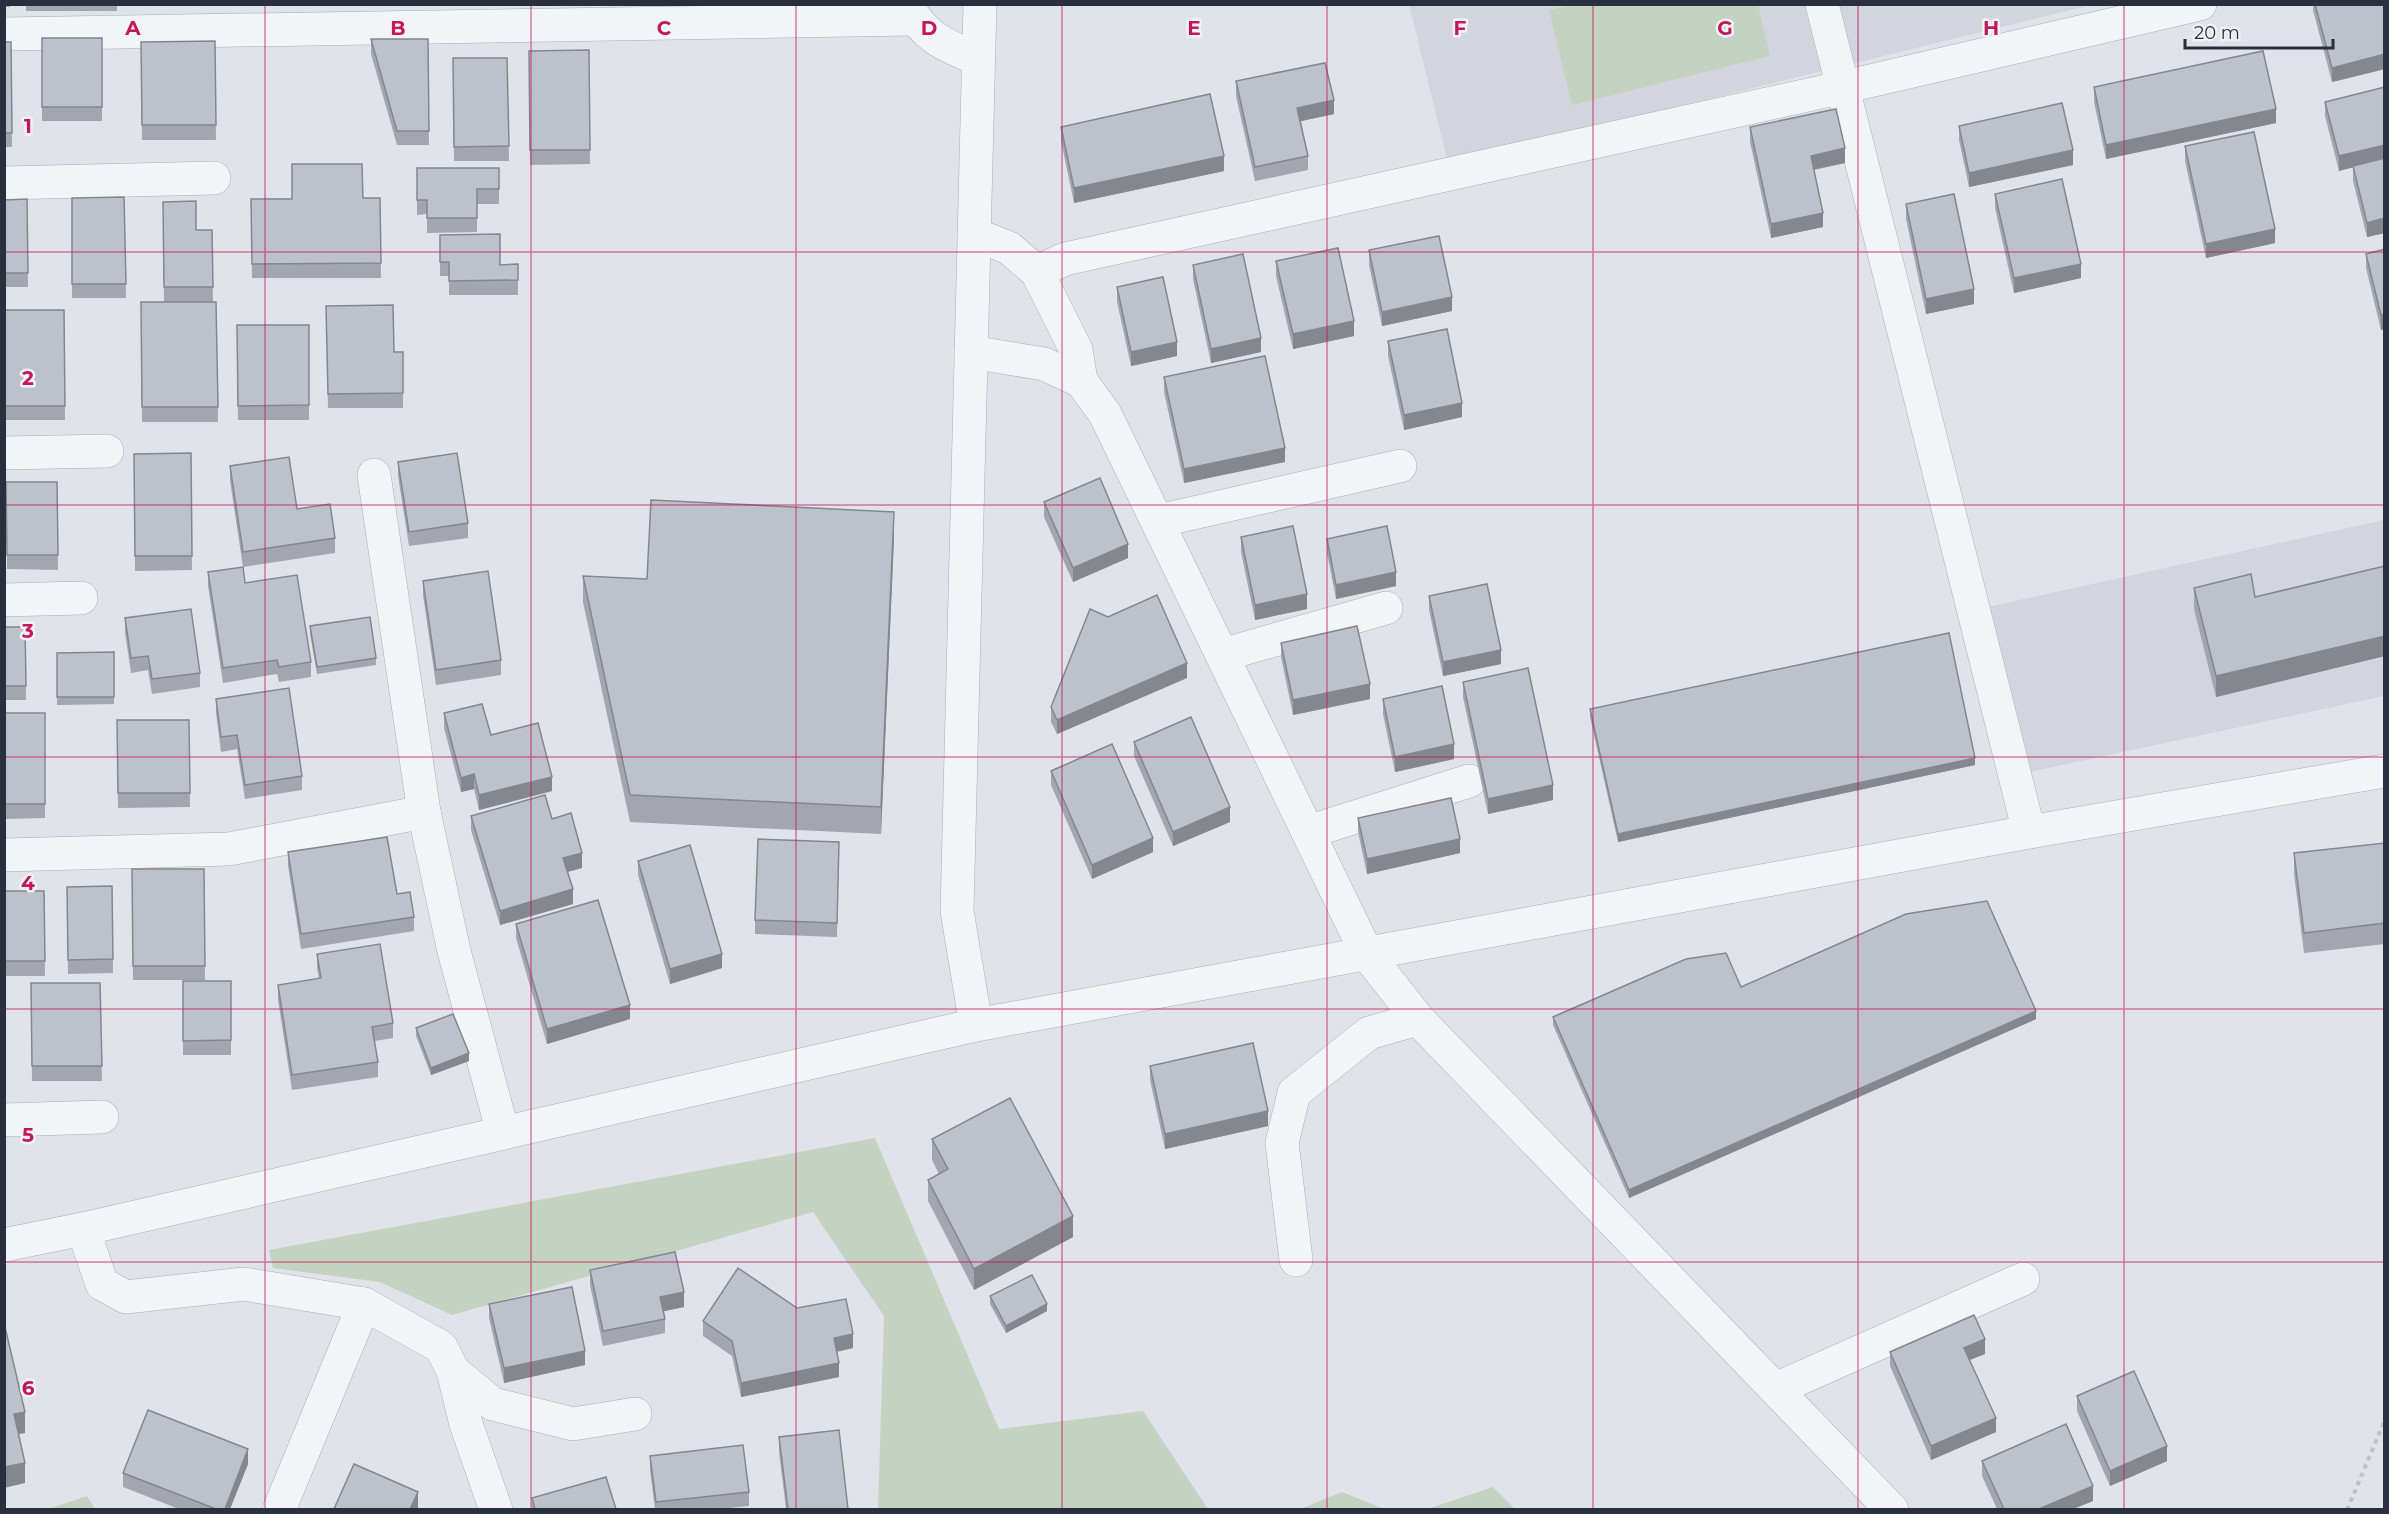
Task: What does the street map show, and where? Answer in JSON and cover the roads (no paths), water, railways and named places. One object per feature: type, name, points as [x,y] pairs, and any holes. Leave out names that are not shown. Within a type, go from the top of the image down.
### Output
[{"type":"street","points":[[976,1025],[957,911],[980,4]]},
{"type":"street","points":[[1822,4],[2029,832]]},
{"type":"street","points":[[1037,272],[1065,259],[1844,87],[2199,4]]},
{"type":"street","points":[[4,34],[636,14],[910,12],[938,42],[978,60]]},
{"type":"street","points":[[4,183],[214,178]]},
{"type":"street","points":[[974,234],[1009,248],[1037,272],[1076,350],[1081,381],[1105,414],[1367,954],[1418,1019],[1892,1509]]},
{"type":"street","points":[[971,352],[1044,364],[1081,381]]},
{"type":"street","points":[[4,453],[107,451]]},
{"type":"street","points":[[1158,521],[1400,466]]},
{"type":"street","points":[[374,475],[424,812],[454,951],[503,1133]]},
{"type":"street","points":[[4,600],[81,598]]},
{"type":"street","points":[[1222,655],[1386,608]]},
{"type":"street","points":[[4,1245],[83,1229],[976,1025],[2029,832],[2385,771]]},
{"type":"street","points":[[1308,832],[1469,781]]},
{"type":"street","points":[[4,855],[229,849],[424,812]]},
{"type":"street","points":[[1296,1260],[1282,1143],[1294,1093],[1369,1033],[1418,1019]]},
{"type":"street","points":[[4,1120],[102,1117]]},
{"type":"street","points":[[83,1229],[102,1284],[126,1297],[244,1284],[364,1304],[441,1347],[453,1371],[466,1424],[496,1509]]},
{"type":"street","points":[[1776,1389],[2023,1278]]},
{"type":"street","points":[[279,1509],[364,1304]]},
{"type":"street","points":[[453,1371],[494,1404],[573,1424],[635,1414]]}]
